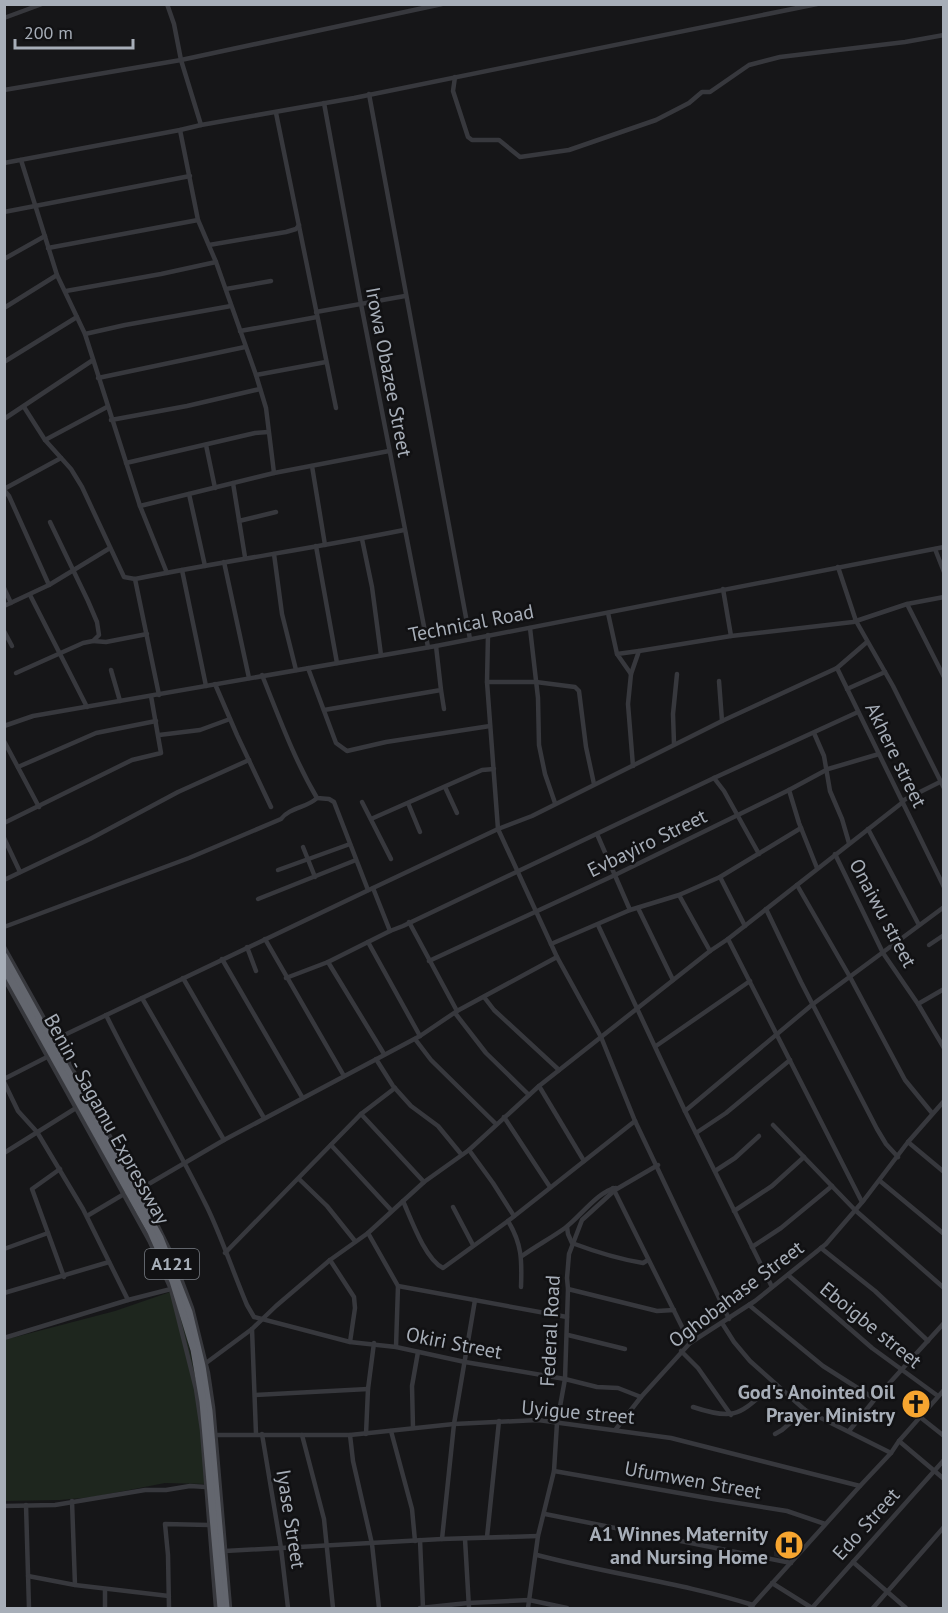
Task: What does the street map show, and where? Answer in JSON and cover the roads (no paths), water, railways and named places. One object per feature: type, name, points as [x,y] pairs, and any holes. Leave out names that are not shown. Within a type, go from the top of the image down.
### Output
[{"type":"highway","name":"A121","points":[[4,956],[137,1191],[153,1231],[171,1263],[189,1312],[204,1373],[228,1608]]},
{"type":"highway","name":"Benin - Sagamu Expressway","points":[[4,968],[153,1231],[173,1281],[196,1361],[203,1402],[218,1608]]},
{"type":"street","points":[[4,18],[42,4]]},
{"type":"street","points":[[167,4],[201,125]]},
{"type":"street","points":[[4,90],[47,85],[181,60],[442,4]]},
{"type":"street","points":[[4,163],[276,113],[817,4]]},
{"type":"street","points":[[442,80],[453,91],[470,139],[499,140],[520,157],[569,150],[656,120],[689,103],[702,92],[710,92],[749,65],[780,57],[944,35]]},
{"type":"street","points":[[453,91],[455,77]]},
{"type":"street","points":[[369,94],[470,639]]},
{"type":"street","name":"Irowa Obazee Street","points":[[324,103],[428,647]]},
{"type":"street","points":[[276,113],[336,408]]},
{"type":"street","points":[[180,130],[198,219],[226,289],[266,408],[274,473]]},
{"type":"street","points":[[21,160],[57,275],[85,334],[140,506],[167,573]]},
{"type":"street","points":[[4,212],[190,176]]},
{"type":"street","points":[[48,248],[198,219]]},
{"type":"street","points":[[209,245],[271,236],[298,228]]},
{"type":"street","points":[[4,259],[45,236]]},
{"type":"street","points":[[66,291],[216,262]]},
{"type":"street","points":[[4,308],[57,275]]},
{"type":"street","points":[[226,289],[272,281]]},
{"type":"street","points":[[240,331],[405,296]]},
{"type":"street","points":[[85,334],[231,306]]},
{"type":"street","points":[[4,362],[77,317]]},
{"type":"street","points":[[98,378],[245,347]]},
{"type":"street","points":[[4,419],[93,360]]},
{"type":"street","points":[[256,375],[326,362]]},
{"type":"street","points":[[111,420],[260,389]]},
{"type":"street","points":[[45,440],[107,406]]},
{"type":"street","points":[[24,407],[45,440],[82,487],[124,577],[135,579],[245,557],[274,554],[404,530]]},
{"type":"street","points":[[126,463],[268,432]]},
{"type":"street","points":[[206,445],[215,488]]},
{"type":"street","points":[[140,506],[274,473],[389,451]]},
{"type":"street","points":[[49,585],[9,496],[4,490],[61,458]]},
{"type":"street","points":[[312,466],[325,545]]},
{"type":"street","points":[[232,483],[245,557]]},
{"type":"street","points":[[189,494],[205,566]]},
{"type":"street","points":[[239,521],[276,512]]},
{"type":"street","points":[[50,522],[97,622],[99,635],[93,641]]},
{"type":"street","points":[[362,539],[372,587],[381,655]]},
{"type":"street","points":[[316,546],[336,663]]},
{"type":"street","name":"Technical Road","points":[[4,726],[33,716],[428,647],[944,547]]},
{"type":"street","points":[[4,606],[49,585],[110,548]]},
{"type":"street","points":[[935,549],[944,573]]},
{"type":"street","points":[[274,554],[282,614],[296,670]]},
{"type":"street","points":[[224,562],[249,678]]},
{"type":"street","points":[[838,567],[856,621],[885,672],[944,788]]},
{"type":"street","points":[[182,570],[206,686]]},
{"type":"street","points":[[135,579],[159,695]]},
{"type":"street","points":[[4,588],[11,603]]},
{"type":"street","points":[[723,590],[731,636]]},
{"type":"street","points":[[30,595],[87,707]]},
{"type":"street","points":[[616,654],[731,636],[856,621],[907,604],[944,597]]},
{"type":"street","points":[[907,604],[944,677]]},
{"type":"street","points":[[608,613],[616,654],[631,674]]},
{"type":"street","points":[[530,628],[536,682],[539,746],[555,803]]},
{"type":"street","points":[[4,631],[12,646]]},
{"type":"street","points":[[16,673],[87,642],[106,642],[147,634]]},
{"type":"street","points":[[488,635],[490,726],[498,829],[557,957],[601,1037],[635,1121],[658,1165],[729,1319]]},
{"type":"street","points":[[56,1039],[498,829],[532,816],[674,744],[837,668],[867,642]]},
{"type":"street","points":[[436,645],[444,709]]},
{"type":"street","points":[[633,766],[628,704],[631,674],[639,651]]},
{"type":"street","points":[[308,668],[336,743],[347,751],[386,742],[490,726]]},
{"type":"street","name":"Akhere street","points":[[837,668],[944,887]]},
{"type":"street","points":[[111,670],[120,701]]},
{"type":"street","points":[[847,689],[885,672]]},
{"type":"street","points":[[674,744],[673,714],[677,674]]},
{"type":"street","points":[[262,675],[289,742],[317,798]]},
{"type":"street","points":[[719,681],[722,721]]},
{"type":"street","points":[[488,682],[536,682],[575,687],[579,691],[586,747],[594,784]]},
{"type":"street","points":[[215,684],[271,807]]},
{"type":"street","points":[[324,711],[441,690]]},
{"type":"street","points":[[4,823],[132,760],[160,753],[152,696]]},
{"type":"street","points":[[286,978],[328,962],[858,712]]},
{"type":"street","points":[[159,735],[200,730],[230,719]]},
{"type":"street","points":[[18,767],[96,733],[156,721]]},
{"type":"street","points":[[814,734],[828,769],[830,791],[849,843]]},
{"type":"street","points":[[4,741],[39,807]]},
{"type":"street","name":"Evbayiro Street","points":[[429,961],[615,875],[828,769],[879,754]]},
{"type":"street","points":[[4,880],[90,839],[178,792],[249,760]]},
{"type":"street","points":[[371,819],[482,771],[494,769]]},
{"type":"street","points":[[714,778],[738,815],[759,854]]},
{"type":"street","points":[[206,1363],[252,1329],[330,1260],[368,1233],[424,1182],[469,1150],[559,1070],[902,802],[940,782]]},
{"type":"street","points":[[445,787],[458,813]]},
{"type":"street","points":[[789,790],[817,868]]},
{"type":"street","points":[[4,927],[228,842],[281,819],[287,812],[312,803],[317,798],[334,802],[356,860],[390,931]]},
{"type":"street","points":[[362,802],[391,860]]},
{"type":"street","points":[[408,803],[420,832]]},
{"type":"street","points":[[551,944],[630,910],[680,895],[720,877],[801,828]]},
{"type":"street","points":[[868,828],[919,925]]},
{"type":"street","points":[[597,834],[630,910]]},
{"type":"street","points":[[4,838],[20,872]]},
{"type":"street","points":[[278,870],[350,844]]},
{"type":"street","points":[[303,847],[315,877]]},
{"type":"street","name":"Onaiwu street","points":[[834,854],[883,953],[943,1044]]},
{"type":"street","points":[[258,898],[356,860]]},
{"type":"street","points":[[720,877],[745,926]]},
{"type":"street","points":[[797,885],[905,1080],[932,1113]]},
{"type":"street","points":[[680,895],[710,951]]},
{"type":"street","points":[[686,1111],[813,1004],[944,907]]},
{"type":"street","points":[[638,908],[673,980]]},
{"type":"street","points":[[766,909],[877,1129],[886,1144],[898,1157]]},
{"type":"street","points":[[409,922],[456,1012],[486,1053],[529,1095]]},
{"type":"street","points":[[598,925],[772,1287]]},
{"type":"street","points":[[928,945],[944,935]]},
{"type":"street","points":[[265,939],[344,1076]]},
{"type":"street","points":[[728,939],[862,1202]]},
{"type":"street","points":[[368,942],[430,1060],[496,1124]]},
{"type":"street","points":[[4,947],[137,1191],[181,1277],[192,1308],[206,1363],[215,1435],[228,1608]]},
{"type":"street","points":[[247,947],[256,971]]},
{"type":"street","points":[[137,1191],[224,1140],[417,1037],[456,1012],[557,957]]},
{"type":"street","points":[[222,959],[302,1097]]},
{"type":"street","points":[[328,962],[384,1054]]},
{"type":"street","points":[[4,978],[150,1242],[171,1289],[196,1389],[218,1608]]},
{"type":"street","points":[[183,978],[264,1118]]},
{"type":"street","points":[[656,1046],[750,981]]},
{"type":"street","points":[[918,1004],[944,989]]},
{"type":"street","points":[[484,997],[494,1010],[559,1070]]},
{"type":"street","points":[[142,998],[224,1140]]},
{"type":"street","points":[[106,1015],[208,1210],[250,1312],[261,1319]]},
{"type":"street","points":[[47,1057],[4,1081],[18,1111],[38,1132],[87,1216],[128,1300]]},
{"type":"street","points":[[376,1059],[395,1088],[411,1106],[438,1126],[461,1154]]},
{"type":"street","points":[[696,1133],[726,1113],[790,1060]]},
{"type":"street","points":[[540,1086],[584,1161]]},
{"type":"street","points":[[225,1253],[361,1114],[395,1088]]},
{"type":"street","name":"Oghobahase Street","points":[[616,1429],[690,1342],[729,1319],[821,1248],[880,1181],[908,1142],[944,1101]]},
{"type":"street","points":[[938,1107],[944,1112]]},
{"type":"street","points":[[4,1153],[76,1108]]},
{"type":"street","points":[[361,1114],[424,1182]]},
{"type":"street","points":[[504,1117],[550,1187]]},
{"type":"street","points":[[403,1201],[416,1232],[439,1267],[443,1268],[508,1221],[635,1121]]},
{"type":"street","points":[[774,1125],[855,1210],[944,1288]]},
{"type":"street","points":[[715,1171],[735,1158],[759,1136]]},
{"type":"street","points":[[908,1142],[944,1172]]},
{"type":"street","points":[[331,1145],[392,1210]]},
{"type":"street","points":[[469,1150],[513,1216]]},
{"type":"street","points":[[734,1211],[772,1186],[804,1157]]},
{"type":"street","name":"Federal Road","points":[[528,1608],[538,1536],[554,1471],[557,1423],[565,1379],[568,1335],[567,1278],[572,1243],[582,1220],[615,1189],[658,1165]]},
{"type":"street","points":[[60,1169],[32,1189],[64,1277]]},
{"type":"street","points":[[299,1179],[327,1206],[355,1241]]},
{"type":"street","points":[[880,1181],[944,1234]]},
{"type":"street","points":[[752,1247],[781,1228],[832,1186]]},
{"type":"street","points":[[522,1257],[567,1227],[599,1196],[615,1189],[690,1342]]},
{"type":"street","points":[[87,1216],[124,1194]]},
{"type":"street","points":[[453,1207],[473,1245]]},
{"type":"street","points":[[508,1221],[516,1235],[522,1257],[521,1287]]},
{"type":"street","points":[[567,1227],[572,1243],[625,1260],[643,1263],[648,1260]]},
{"type":"street","points":[[4,1250],[48,1233]]},
{"type":"street","points":[[368,1233],[399,1286],[396,1347]]},
{"type":"street","points":[[821,1248],[874,1291],[928,1341]]},
{"type":"street","points":[[330,1260],[354,1297],[355,1308],[350,1342]]},
{"type":"street","points":[[4,1293],[109,1262]]},
{"type":"street","name":"Eboigbe street","points":[[788,1275],[844,1325],[938,1396]]},
{"type":"street","points":[[399,1286],[567,1317]]},
{"type":"street","points":[[4,1338],[171,1289]]},
{"type":"street","points":[[568,1289],[657,1311],[674,1310]]},
{"type":"street","points":[[442,1539],[454,1424],[476,1300]]},
{"type":"street","points":[[748,1305],[823,1366],[874,1399]]},
{"type":"street","name":"Okiri Street","points":[[261,1319],[350,1342],[374,1343],[597,1387],[618,1388],[641,1397]]},
{"type":"street","points":[[722,1323],[750,1361],[805,1410],[891,1453]]},
{"type":"street","points":[[849,1431],[874,1399],[944,1323]]},
{"type":"street","name":"Iyase Street","points":[[252,1329],[259,1434],[281,1548],[288,1608]]},
{"type":"street","points":[[568,1335],[625,1349]]},
{"type":"street","points":[[366,1434],[368,1389],[374,1343]]},
{"type":"street","points":[[681,1351],[698,1368],[731,1415]]},
{"type":"street","points":[[412,1428],[412,1386],[418,1352]]},
{"type":"street","points":[[693,1407],[731,1415],[746,1408],[774,1384]]},
{"type":"street","points":[[255,1395],[368,1389]]},
{"type":"street","points":[[537,1555],[578,1566],[700,1590],[752,1607],[891,1453],[944,1390]]},
{"type":"street","points":[[775,1434],[805,1410]]},
{"type":"street","points":[[920,1417],[944,1436]]},
{"type":"street","name":"Uyigue street","points":[[215,1435],[350,1435],[454,1424],[538,1420],[671,1438],[860,1486]]},
{"type":"street","points":[[487,1537],[499,1421]]},
{"type":"street","points":[[391,1431],[418,1540],[422,1608],[529,1600],[567,1608]]},
{"type":"street","points":[[302,1435],[324,1519],[333,1608]]},
{"type":"street","points":[[350,1435],[353,1461],[372,1544],[379,1608]]},
{"type":"street","points":[[899,1441],[944,1479]]},
{"type":"street","name":"Edo Street","points":[[812,1608],[944,1460]]},
{"type":"street","name":"Ufumwen Street","points":[[554,1471],[712,1500],[787,1511],[825,1524]]},
{"type":"street","points":[[4,1506],[56,1505],[145,1490],[206,1487]]},
{"type":"street","points":[[72,1501],[75,1585]]},
{"type":"street","points":[[26,1505],[29,1608]]},
{"type":"street","points":[[545,1514],[791,1563]]},
{"type":"street","points":[[169,1608],[165,1524],[209,1525]]},
{"type":"street","points":[[873,1608],[944,1527]]},
{"type":"street","points":[[225,1551],[538,1536]]},
{"type":"street","points":[[465,1539],[468,1606]]},
{"type":"street","points":[[853,1562],[906,1608]]},
{"type":"street","points":[[28,1576],[75,1585],[169,1596]]},
{"type":"street","points":[[772,1583],[812,1608]]},
{"type":"street","points":[[105,1589],[105,1608]]},
{"type":"place","name":"God's Anointed Oil Prayer Ministry","points":[[916,1404]]},
{"type":"place","name":"A1 Winnes Maternity and Nursing Home","points":[[789,1545]]}]
